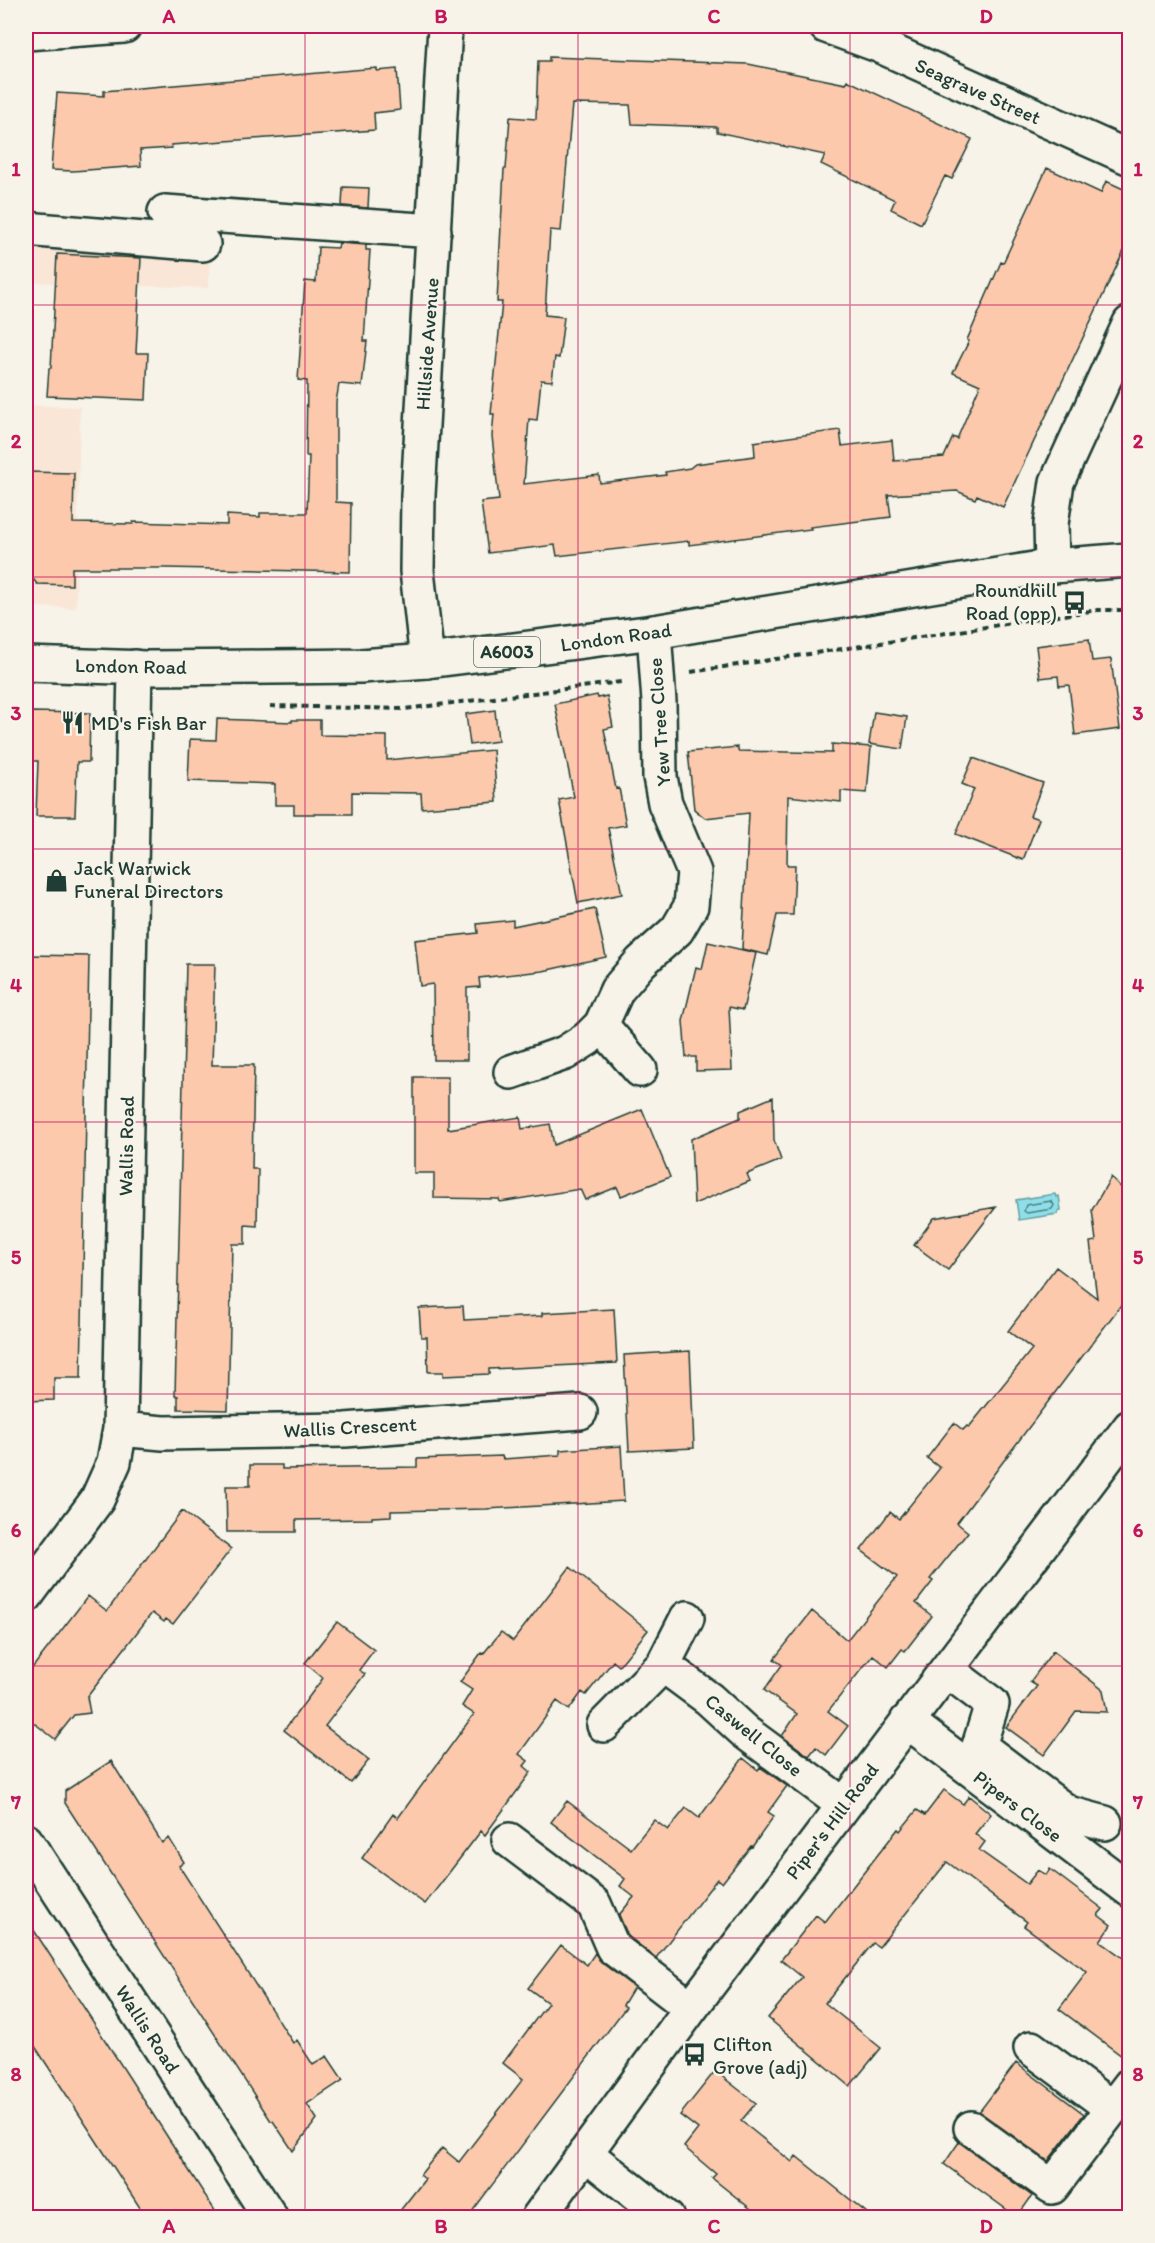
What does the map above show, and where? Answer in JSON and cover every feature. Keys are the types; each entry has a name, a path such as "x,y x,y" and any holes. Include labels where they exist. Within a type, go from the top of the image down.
{"street":[{"path":"26,33 124,26"},
{"name":"Hillside Avenue","path":"427,661 417,571 418,495 448,26"},
{"name":"Seagrave Street","path":"826,26 878,45 1130,158"},
{"path":"165,212 434,231"},
{"path":"26,229 203,244"},
{"path":"1053,566 1051,524 1057,482 1130,322"},
{"name":"London Road","path":"26,664 135,668 360,666 427,661 654,632 1053,566 1130,560"},
{"name":"Yew Tree Close","path":"512,1072 566,1053 587,1039 601,1025 617,990 641,962 677,930 691,906 694,872 665,803 660,777 659,702 654,632"},
{"name":"Wallis Road","path":"26,1596 97,1500 114,1462 120,1429 135,668"},
{"path":"601,1025 640,1070"},
{"name":"Wallis Crescent","path":"120,1429 163,1433 345,1430 580,1412"},
{"name":"Piper's Hill Road","path":"538,2217 691,2008 1130,1427"},
{"path":"604,1725 663,1665 687,1618"},
{"name":"Caswell Close","path":"663,1665 709,1699 745,1732 844,1805"},
{"path":"947,1670 992,1704 980,1746 1068,1813 1105,1823"},
{"name":"Pipers Close","path":"907,1721 1130,1890"},
{"path":"509,1840 594,1904 613,1948 691,2008"},
{"name":"Wallis Road","path":"26,1841 271,2217"},
{"path":"971,2128 1052,2187 1121,2096 1031,2048"},
{"path":"585,2153 667,2217"}],"path":[{"path":"685,673 1097,610 1130,610"}],"shaded area":[{"path":"26,212 212,225 208,288 26,282"},
{"path":"26,405 80,407 76,608 26,607"}],"water":[{"path":"1055,1194 1056,1197 1059,1196 1061,1210 1058,1214 1019,1220 1016,1200"}],"building":[{"path":"549,57 748,64 846,84 847,80 972,139 952,179 945,176 921,224 891,209 895,200 821,164 825,155 717,132 717,127 632,124 630,105 572,104 561,231 550,230 545,315 564,317 559,358 555,357 552,381 541,380 537,420 529,419 524,484 599,475 600,483 666,475 665,472 690,468 695,464 755,456 754,442 840,430 842,446 892,440 894,461 944,457 953,437 957,439 980,385 953,373 969,341 967,340 1001,262 1003,263 1047,168 1101,193 1106,181 1130,192 1130,238 1003,507 977,495 975,499 957,491 888,495 891,517 810,527 811,529 689,545 689,541 557,556 555,545 488,553 481,502 499,500 492,436 494,414 491,414 502,302 497,302 504,169 506,169 510,117 536,119 538,61 549,61"},
{"path":"377,68 377,71 397,69 400,110 374,113 375,130 171,145 172,148 140,150 141,166 73,171 51,170 57,93 104,96 104,91"},
{"path":"343,187 369,188 368,208 342,206"},
{"path":"339,243 366,245 366,250 370,250 364,341 367,341 362,386 339,384 336,402 336,502 351,503 350,572 72,568 72,585 37,584 26,570 26,472 74,473 73,523 227,525 227,515 260,517 260,513 307,513 309,456 306,456 307,381 298,380 305,281 316,282 318,247 338,248"},
{"path":"57,254 141,258 136,353 148,353 146,400 47,396 49,368 51,368"},
{"path":"1089,639 1092,661 1111,659 1120,729 1075,735 1069,685 1059,686 1058,676 1040,678 1036,646"},
{"path":"597,695 598,698 607,696 613,727 604,729 626,825 608,828 622,894 578,903 559,800 574,797 555,704"},
{"path":"495,710 498,741 470,745 466,714"},
{"path":"29,712 90,713 89,762 77,762 75,816 36,816 38,761 27,761"},
{"path":"874,712 907,717 902,749 869,744"},
{"path":"217,719 292,722 292,720 320,720 320,735 387,736 387,760 493,750 497,802 422,808 421,793 352,792 352,814 294,814 294,805 275,805 275,784 188,781 190,739 216,740"},
{"path":"832,744 871,747 867,793 841,791 841,802 788,796 787,865 795,865 793,915 777,915 768,955 742,949 749,813 705,818 694,809 688,752 738,747 738,751 832,753"},
{"path":"973,758 1043,783 1030,816 1039,819 1023,860 956,834 974,789 962,784"},
{"path":"595,909 606,957 543,971 479,978 480,987 467,988 467,1060 434,1060 433,984 420,986 415,940 478,933 477,924 513,920 513,926"},
{"path":"708,942 756,953 743,1010 729,1007 732,1070 696,1071 696,1057 686,1057 683,1021 696,967 702,969"},
{"path":"26,955 89,956 81,1378 54,1378 54,1400 26,1401"},
{"path":"186,964 215,964 212,1065 254,1065 252,1169 258,1169 257,1226 245,1225 245,1244 232,1244 228,1410 178,1409 178,1396 175,1395"},
{"path":"414,1077 448,1077 448,1129 520,1117 522,1129 550,1124 554,1145 642,1109 670,1177 621,1196 617,1187 585,1200 580,1189 500,1202 499,1199 434,1198 434,1173 414,1173"},
{"path":"773,1097 774,1140 781,1160 747,1174 750,1181 694,1204 691,1139 740,1118 740,1111"},
{"path":"1111,1177 1130,1197 1130,1293 957,1523 968,1532 930,1579 933,1581 916,1603 932,1616 905,1651 902,1649 888,1667 873,1655 828,1711 848,1726 826,1755 816,1747 809,1756 782,1736 797,1714 764,1690 782,1665 774,1659 812,1611 847,1640 897,1577 861,1550 890,1512 899,1519 940,1468 927,1458 954,1423 963,1430 969,1427 1032,1349 1008,1331 1056,1267 1097,1298 1090,1242 1096,1241 1092,1210"},
{"path":"996,1207 948,1270 914,1245 934,1218"},
{"path":"463,1306 464,1320 614,1309 617,1363 489,1369 489,1374 443,1376 443,1372 428,1372 427,1337 421,1337 419,1308"},
{"path":"690,1351 694,1448 629,1451 624,1355"},
{"path":"621,1446 624,1501 486,1509 391,1511 391,1516 372,1517 372,1519 296,1520 296,1532 227,1532 226,1486 250,1486 250,1465 282,1465 282,1469 417,1467 417,1459 502,1456 503,1459 560,1455 560,1450"},
{"path":"182,1511 231,1549 173,1624 166,1619 164,1622 152,1613 87,1697 90,1713 74,1715 55,1739 26,1717 26,1676 88,1596 107,1611"},
{"path":"570,1567 648,1630 619,1666 613,1661 586,1695 582,1692 569,1710 557,1701 519,1754 528,1761 524,1766 531,1772 485,1835 481,1831 425,1904 362,1858 393,1814 398,1818 474,1714 462,1706 472,1690 460,1682 481,1653 483,1654 501,1632 513,1641"},
{"path":"337,1622 374,1650 359,1670 365,1674 325,1726 369,1760 351,1783 284,1730 323,1678 305,1663"},
{"path":"1053,1651 1103,1690 1107,1712 1076,1711 1044,1755 1006,1727 1037,1686 1030,1682"},
{"path":"743,1758 758,1770 760,1767 787,1786 768,1812 774,1816 722,1883 717,1879 656,1958 628,1936 619,1915 634,1897 620,1886 625,1879 551,1822 567,1801 631,1849 654,1820 668,1830 686,1808 699,1818"},
{"path":"111,1761 162,1843 169,1838 184,1862 179,1866 293,2043 297,2040 313,2065 327,2056 343,2080 307,2104 317,2119 293,2151 271,2121 65,1803 65,1791"},
{"path":"944,1790 963,1804 969,1796 991,1814 975,1834 985,1842 979,1850 1027,1884 1038,1870 1046,1875 1050,1869 1103,1909 1098,1915 1111,1925 1100,1941 1130,1963 1130,2062 1059,2009 1087,1972 1024,1926 1027,1922 947,1862 879,1947 873,1943 825,2003 881,2048 850,2086 768,2018 802,1977 781,1960 816,1915 825,1922 898,1829 900,1831 917,1810 925,1815"},
{"path":"26,1918 219,2217 146,2217 36,2048 26,2032"},
{"path":"561,1945 587,1965 595,1953 602,1963 634,1987 623,2005 626,2007 468,2217 395,2217 425,2179 420,2175 442,2148 459,2162 523,2079 503,2063 548,2003 528,1988"},
{"path":"1016,2063 1084,2114 1048,2161 979,2112"},
{"path":"715,2071 756,2103 741,2121 792,2162 796,2156 872,2217 761,2217 712,2178 716,2174 684,2147 698,2129 680,2115"},
{"path":"959,2142 1032,2196 1017,2217 944,2164"}],"place":[{"name":"Roundhill Road (opp)","path":"1075,602"},
{"name":"MD's Fish Bar","path":"73,723"},
{"name":"Jack Warwick Funeral Directors","path":"56,880"},
{"name":"Clifton Grove (adj)","path":"695,2055"}]}
